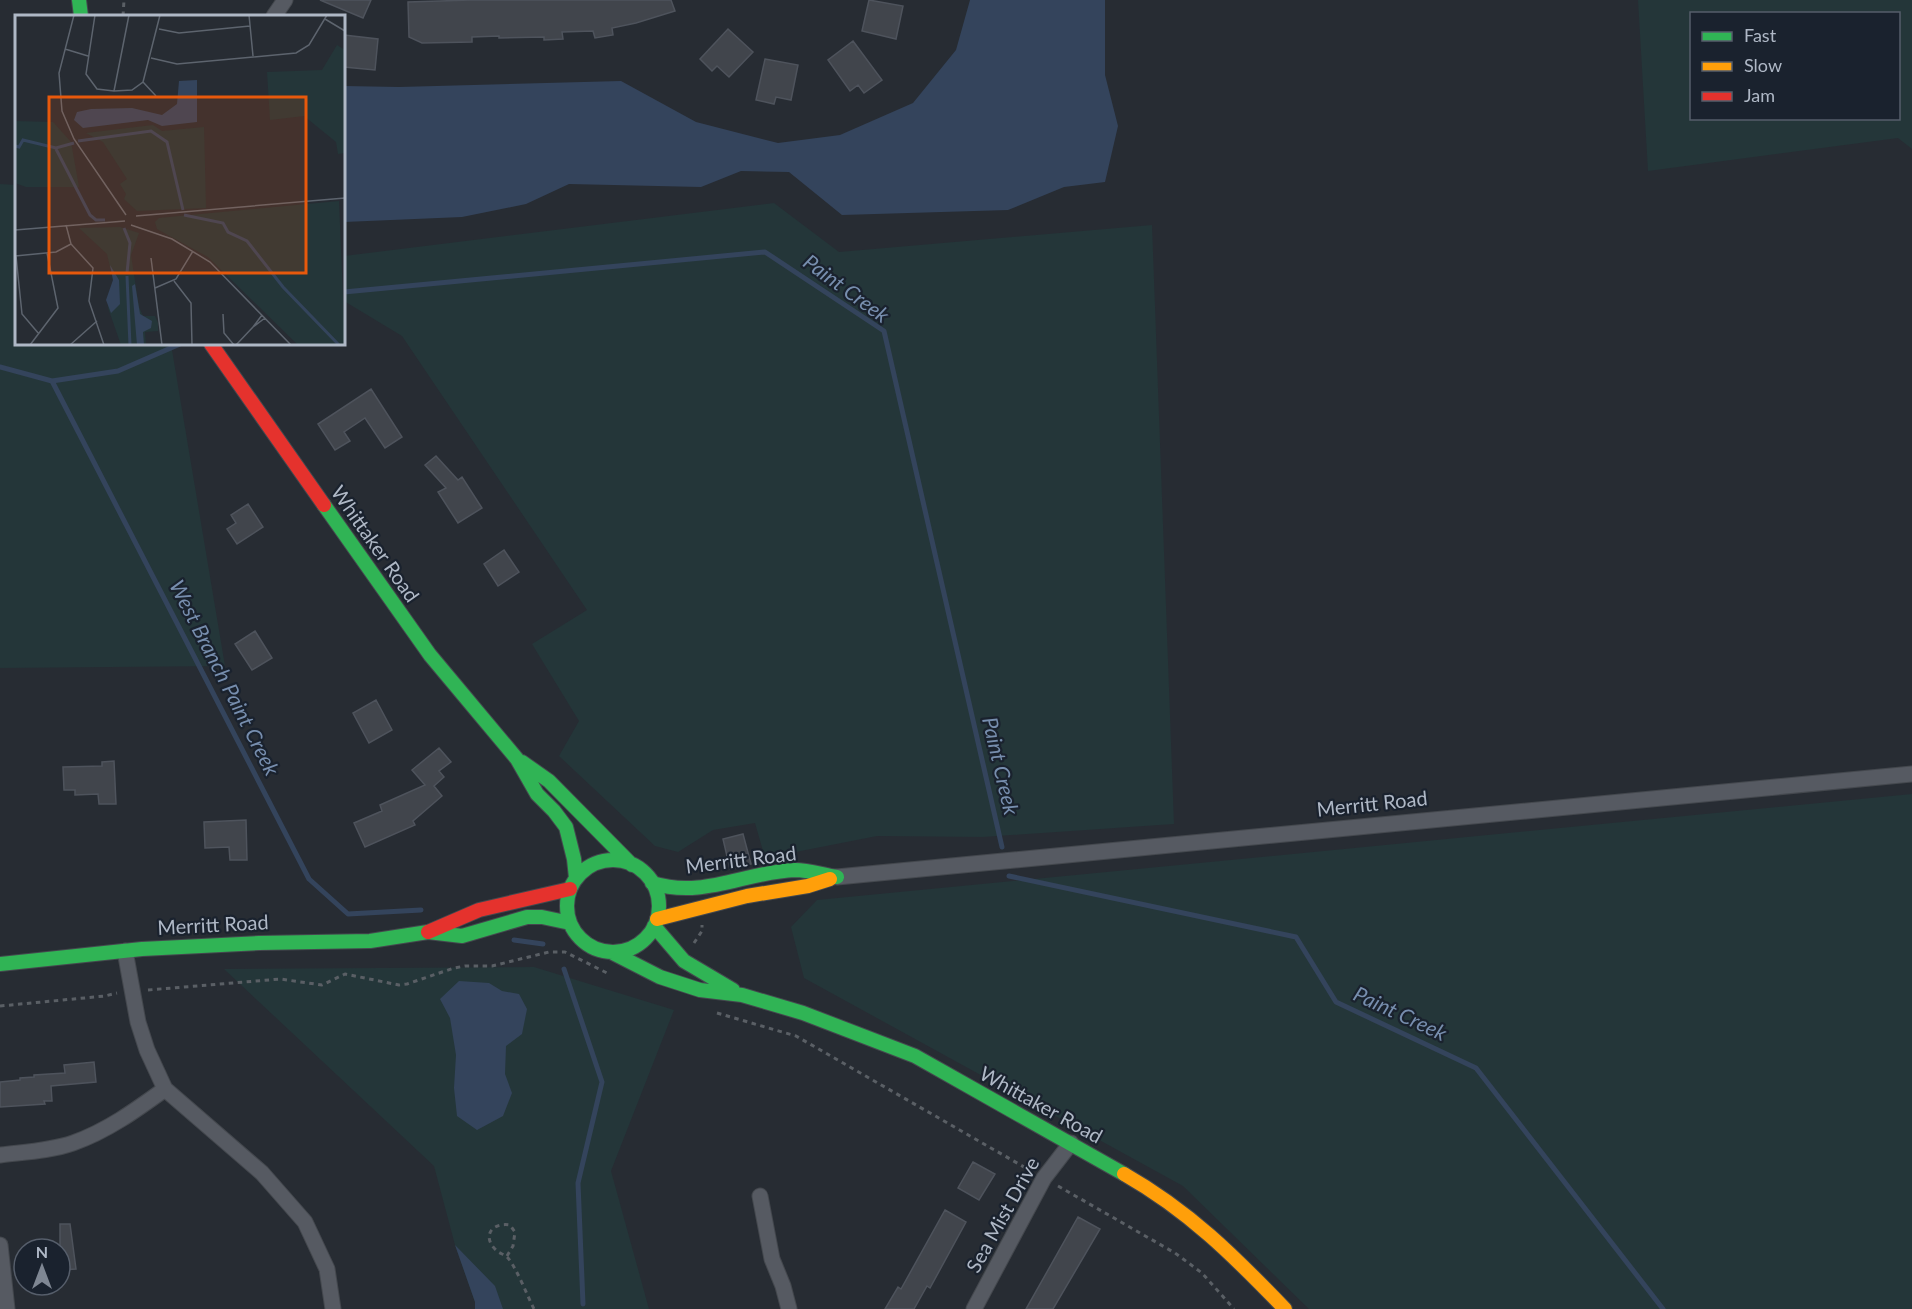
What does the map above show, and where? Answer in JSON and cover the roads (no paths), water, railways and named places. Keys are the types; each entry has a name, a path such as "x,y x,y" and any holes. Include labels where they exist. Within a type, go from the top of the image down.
{"main road":[{"path":"78,0 81,15"},
{"name":"Whittaker Road","path":"212,345 429,655 517,759 537,794 554,811 566,828 574,859 573,884"},
{"name":"Whittaker Road","path":"517,759 549,781 632,865"},
{"path":"620,861 644,872 652,883 657,894 658,907 655,923 646,937 636,946 624,951 598,950 586,944 577,935 570,923 567,900 573,884 585,870 596,864 620,861"},
{"name":"Merritt Road","path":"652,883 671,889 690,890 764,874 796,870 837,877"},
{"name":"Merritt Road","path":"655,923 747,896 808,886 837,877"},
{"name":"Merritt Road","path":"428,933 450,920 573,884"},
{"name":"Merritt Road","path":"0,964 125,951 259,943 370,942 428,933 462,936 527,918 542,917 570,923"},
{"name":"Whittaker Road","path":"655,923 684,961 742,995"},
{"name":"Whittaker Road","path":"611,952 660,977 700,990 742,995 803,1013 915,1056 1138,1182 1200,1225 1238,1260 1285,1309"}],"street":[{"path":"275,15 285,0"},
{"name":"Merritt Road","path":"837,877 1912,774"},
{"path":"125,951 138,1022 147,1050 165,1089 262,1173 305,1222 327,1269 333,1309"},
{"path":"0,1155 52,1148 83,1139 119,1121 165,1089"},
{"name":"Sea Mist Drive","path":"974,1309 1044,1178 1071,1143"},
{"path":"760,1196 772,1259 789,1309"},
{"path":"0,1245 7,1309"}],"water":[{"path":"970,0 1105,0 1105,75 1118,126 1105,182 1064,187 1008,210 842,215 789,172 741,171 701,187 569,184 526,204 462,217 345,222 345,86 399,87 621,81 696,122 778,143 840,135 913,103 956,50"},
{"path":"459,981 489,983 502,991 519,994 527,1009 522,1034 506,1046 505,1074 512,1093 503,1116 477,1130 457,1116 454,1088 456,1055 450,1018 440,999"},
{"path":"455,1245 495,1286 503,1309 475,1309 475,1302"}],"waterway":[{"name":"Paint Creek","path":"345,292 765,252 884,331 1002,847"},
{"name":"Paint Creek","path":"0,367 52,381 118,371 178,345"},
{"name":"West Branch Paint Creek","path":"52,381 309,879 348,914 421,910"},
{"name":"Paint Creek","path":"1009,876 1296,937 1336,1002 1476,1068 1663,1309"},
{"name":"West Branch Paint Creek","path":"514,940 543,944"},
{"name":"West Branch Paint Creek","path":"564,969 602,1082 578,1183 583,1304"}]}
